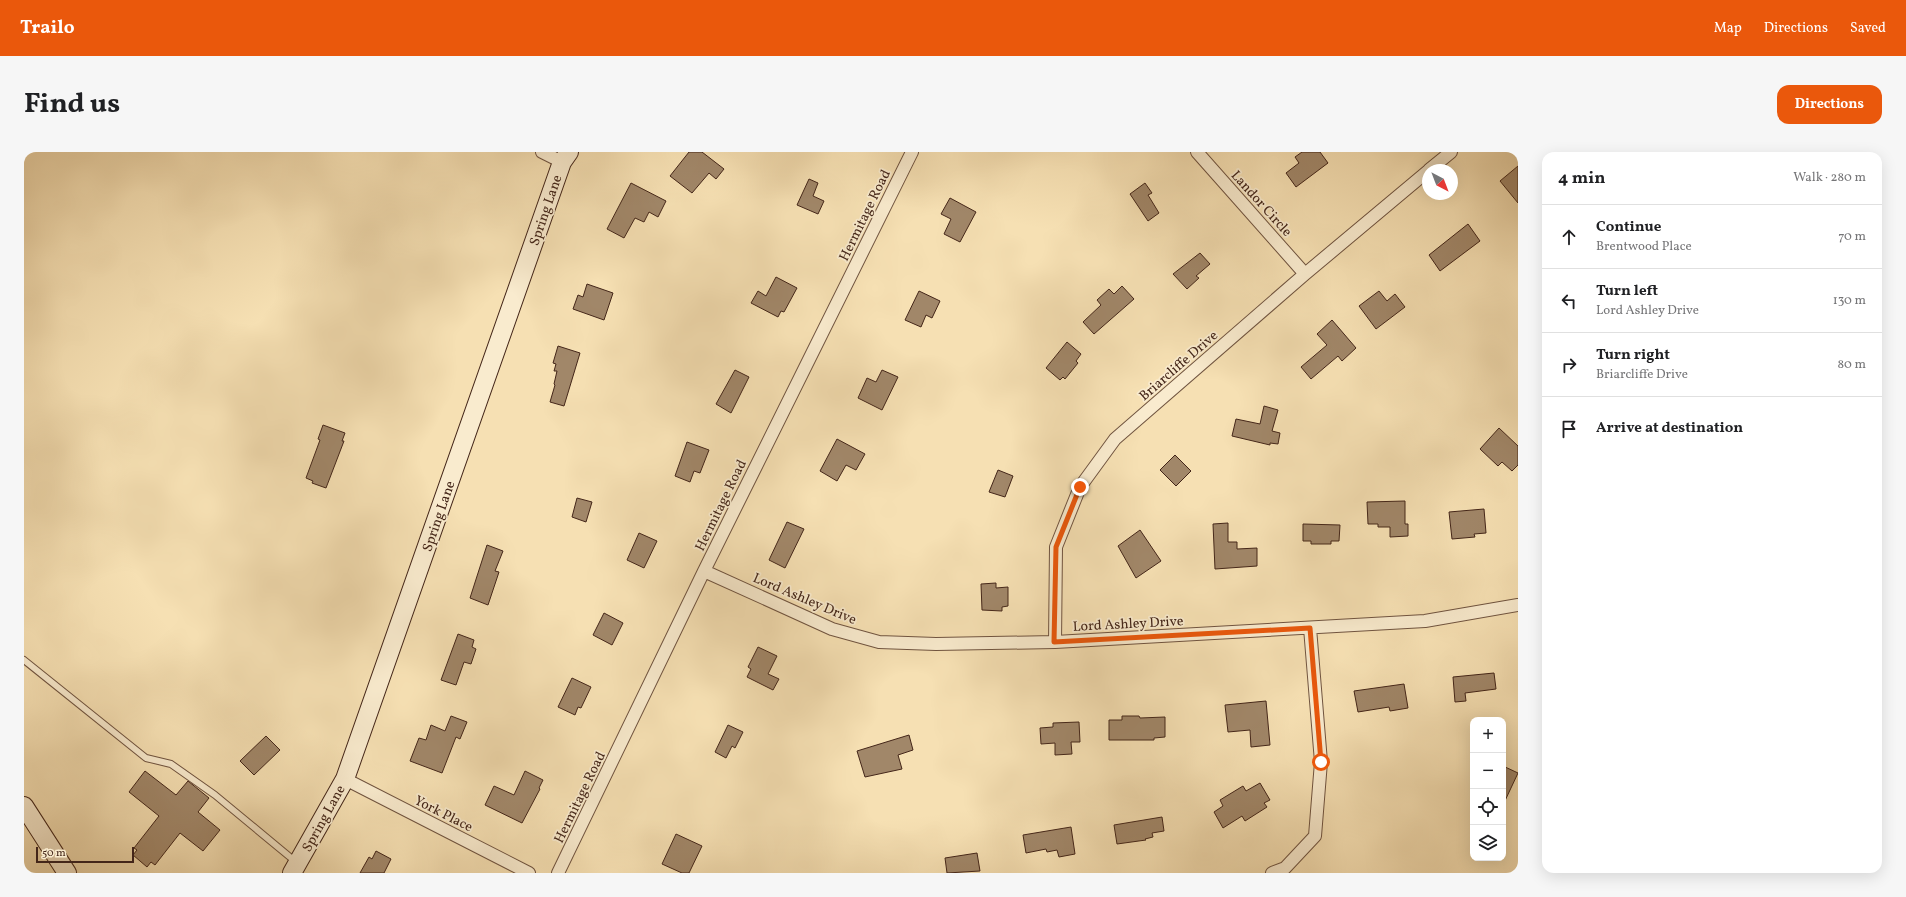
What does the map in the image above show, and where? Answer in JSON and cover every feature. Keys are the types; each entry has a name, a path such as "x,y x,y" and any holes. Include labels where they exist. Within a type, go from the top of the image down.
{"street":[{"path":"542,152 566,157"},
{"name":"Hermitage Road","path":"558,873 704,571 912,152"},
{"name":"Landor Circle","path":"1197,152 1305,274"},
{"name":"Briarcliffe Drive","path":"1437,164 1451,152"},
{"name":"Spring Lane","path":"294,868 345,779 566,157"},
{"name":"Briarcliffe Drive","path":"1054,642 1056,547 1080,487 1115,439 1305,274 1422,177"},
{"name":"Lord Ashley Drive","path":"704,571 832,629 879,642 936,644 1054,642 1310,628 1425,621 1518,605"},
{"path":"1272,873 1285,868 1315,836 1321,762 1310,628"},
{"name":"York Place","path":"345,779 529,873"},
{"path":"24,806 67,873"}],"lane":[{"path":"24,660 146,758 171,764 209,790 294,868"}],"building":[{"path":"689,152 702,152 724,169 716,179 709,173 692,193 670,176"},
{"path":"1302,152 1320,152 1328,163 1296,187 1286,173 1299,163 1295,157"},
{"path":"1518,166 1518,203 1500,181"},
{"path":"809,179 818,183 813,196 824,201 818,214 797,205"},
{"path":"631,183 666,201 658,217 649,212 644,222 635,218 624,238 607,229"},
{"path":"1145,183 1152,193 1148,195 1159,213 1148,221 1130,194"},
{"path":"950,198 976,212 960,242 944,234 951,219 941,214"},
{"path":"1468,224 1480,241 1440,271 1429,255"},
{"path":"1200,253 1210,264 1196,276 1199,278 1187,289 1173,274"},
{"path":"776,277 797,288 784,312 781,311 778,317 751,303 758,291 766,296"},
{"path":"587,284 613,293 604,320 573,309 578,295 583,297"},
{"path":"1122,286 1134,299 1094,334 1083,322 1101,305 1097,300 1109,289 1114,294"},
{"path":"919,291 940,301 932,318 926,315 921,327 905,320"},
{"path":"1379,291 1387,301 1395,294 1405,307 1376,329 1359,306"},
{"path":"1332,320 1356,348 1342,361 1338,356 1311,379 1301,367 1327,345 1317,334"},
{"path":"1067,342 1081,354 1076,361 1078,363 1065,379 1063,377 1060,380 1046,368"},
{"path":"558,346 580,353 564,406 550,402 557,371 554,371 556,364 553,363"},
{"path":"735,370 749,377 731,413 716,404"},
{"path":"882,370 898,377 882,410 858,398 867,378 876,382"},
{"path":"1264,406 1278,410 1272,431 1280,433 1278,444 1270,443 1270,445 1232,436 1236,419 1260,424"},
{"path":"323,425 345,433 342,441 344,441 326,488 312,483 313,481 306,478 320,440 318,439"},
{"path":"1499,428 1518,446 1518,465 1512,471 1502,462 1498,466 1480,449"},
{"path":"837,439 865,454 856,470 846,465 837,481 820,471"},
{"path":"687,442 709,450 700,473 694,471 690,482 675,476"},
{"path":"1175,455 1191,471 1176,486 1160,470"},
{"path":"998,470 1013,476 1005,497 989,492"},
{"path":"577,498 592,502 586,522 572,517"},
{"path":"1405,501 1405,524 1408,524 1408,536 1390,537 1390,527 1378,527 1378,524 1368,524 1367,502"},
{"path":"1484,509 1486,533 1474,534 1475,537 1452,539 1449,512"},
{"path":"787,522 804,529 785,568 769,560"},
{"path":"1228,523 1228,542 1237,542 1237,549 1257,548 1257,566 1215,569 1213,524"},
{"path":"1303,524 1340,525 1339,541 1331,541 1331,544 1311,544 1311,541 1303,541"},
{"path":"1140,530 1161,561 1136,578 1118,546"},
{"path":"639,533 657,541 644,568 627,560"},
{"path":"487,545 503,551 495,571 499,572 488,605 470,598"},
{"path":"996,583 996,588 1008,587 1008,606 1002,607 1002,611 982,610 981,584"},
{"path":"604,613 623,623 612,645 593,635"},
{"path":"458,634 474,640 472,647 476,649 471,664 464,662 456,685 441,680"},
{"path":"758,647 777,656 768,674 779,679 773,690 747,677 751,669 748,667"},
{"path":"1494,673 1496,689 1465,693 1466,701 1455,702 1453,677"},
{"path":"572,678 591,687 581,708 578,707 575,715 558,707"},
{"path":"1404,684 1408,708 1390,711 1389,707 1358,712 1354,691"},
{"path":"1266,701 1270,745 1251,747 1250,730 1228,732 1225,705"},
{"path":"451,716 467,722 460,739 456,737 442,773 410,761 419,738 426,740 431,725 445,731"},
{"path":"1122,716 1139,716 1140,718 1165,717 1165,737 1154,738 1154,740 1109,740 1109,720 1122,720"},
{"path":"1079,722 1080,742 1071,742 1072,754 1055,755 1055,743 1041,744 1040,728 1053,727 1053,723"},
{"path":"728,725 743,732 735,748 732,746 726,758 715,752"},
{"path":"909,735 913,750 898,755 902,769 865,777 857,751"},
{"path":"266,736 280,750 254,775 240,761"},
{"path":"1506,767 1518,773 1506,799"},
{"path":"145,771 176,795 188,781 209,798 198,812 220,830 203,851 180,833 155,865 151,862 147,867 133,855 137,850 134,848 159,816 129,792"},
{"path":"525,771 543,780 539,788 540,789 522,823 485,805 494,786 514,795"},
{"path":"1260,783 1270,800 1264,803 1267,807 1245,821 1242,816 1223,828 1214,812 1223,806 1220,800 1243,786 1246,791"},
{"path":"1162,817 1164,831 1152,833 1153,837 1145,839 1146,840 1117,844 1114,825"},
{"path":"1071,827 1075,854 1059,857 1057,850 1047,852 1046,849 1026,853 1023,835"},
{"path":"676,834 702,846 689,873 682,873 662,864"},
{"path":"376,851 391,859 384,873 360,873 369,857 372,859"},
{"path":"977,853 980,871 947,873 945,858"}],"route":[{"path":"1080,487 1056,547 1054,642 1310,628 1321,762"}]}
